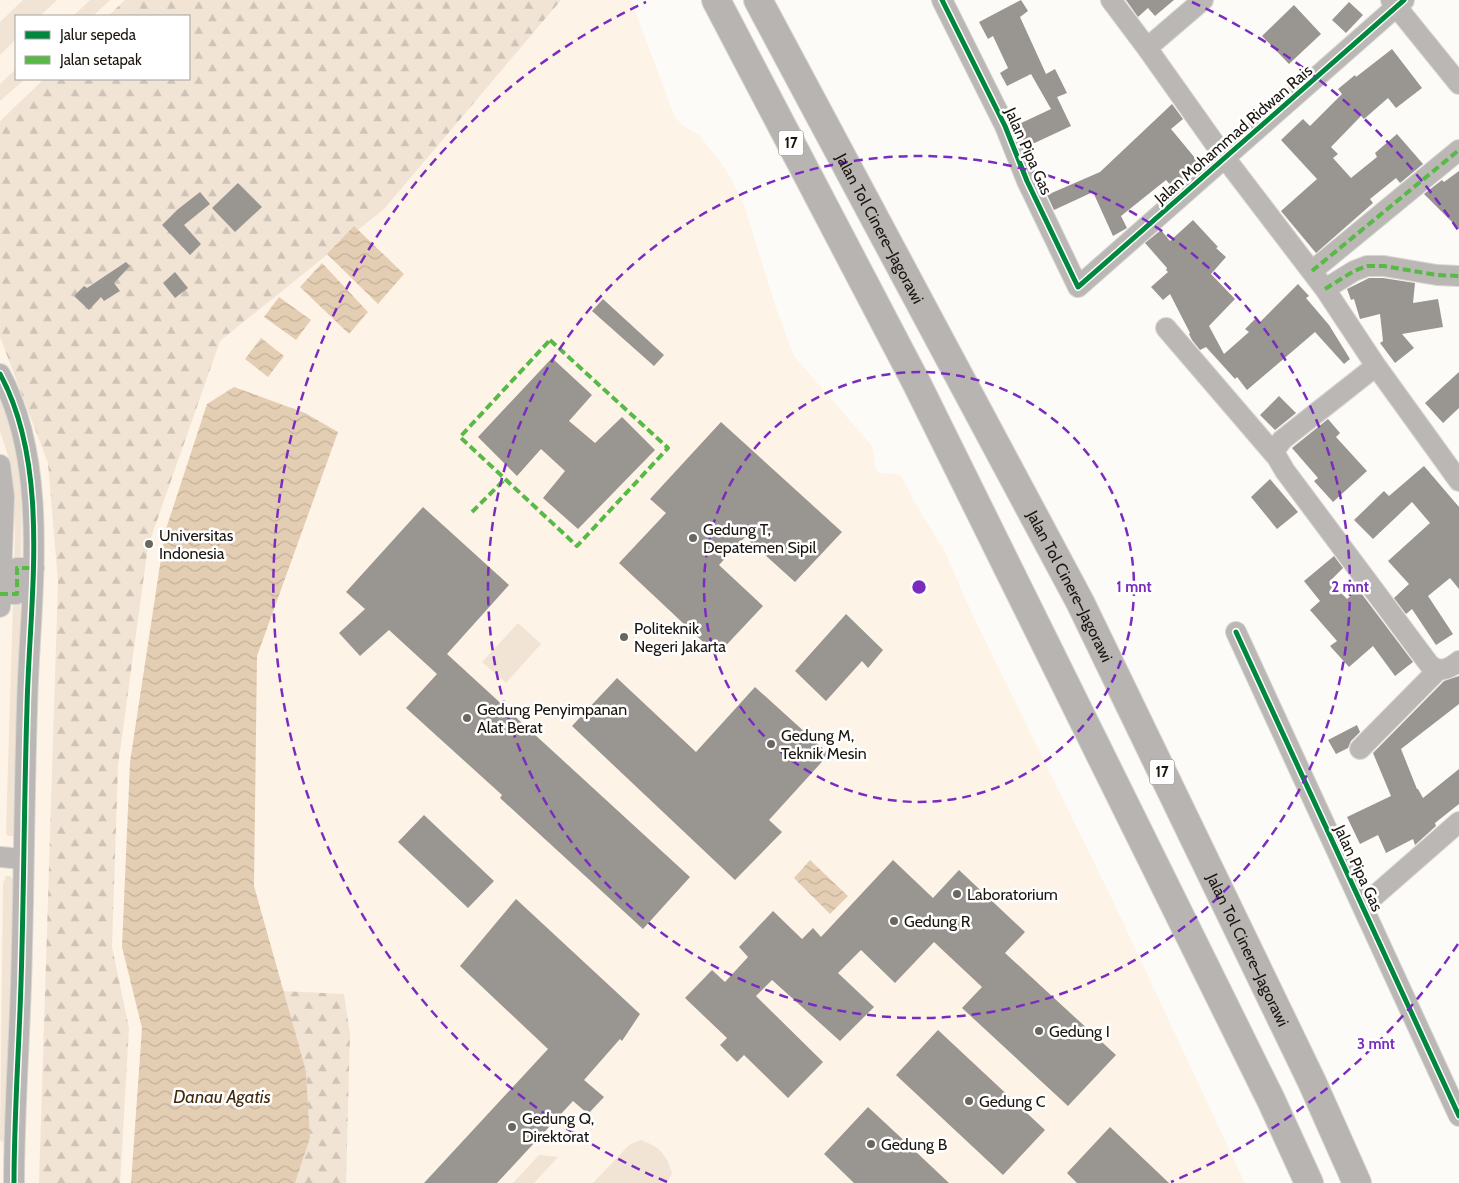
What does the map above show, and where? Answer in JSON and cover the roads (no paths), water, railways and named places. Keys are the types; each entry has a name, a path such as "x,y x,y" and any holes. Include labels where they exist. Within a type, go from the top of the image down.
{"highway":[{"name":"17","path":"716,0 917,384 1263,1082 1309,1183"},
{"name":"Jalan Tol Cinere–Jagorawi","path":"758,0 1080,602 1312,1082 1357,1183"}],"street":[{"name":"Jalan Pipa Gas","path":"942,0 1005,126 1028,181 1078,287"},
{"path":"1111,0 1148,48 1225,158 1312,271 1376,366 1459,481"},
{"path":"1148,48 1203,0"},
{"name":"Jalan Mohammad Ridwan Rais","path":"1078,287 1225,158 1397,2"},
{"path":"1397,2 1459,84"},
{"path":"1312,271 1459,150"},
{"path":"1325,289 1354,271 1367,266 1384,266 1437,275 1459,276"},
{"path":"1166,328 1275,455 1426,661 1438,670"},
{"path":"1275,455 1275,450 1282,440 1376,366"},
{"path":"0,374 15,410 26,451 32,496 34,568 27,684 21,983 7,1162 14,1183"},
{"path":"0,465 4,496 0,606"},
{"path":"0,594 17,594 17,568 34,568"},
{"name":"Jalan Pipa Gas","path":"1236,632 1459,1116"},
{"path":"1360,749 1438,670 1448,668 1459,660"},
{"path":"1363,906 1459,822"},
{"path":"0,857 23,859"}],"water":[{"path":"354,226 404,274 378,304 327,254"},
{"path":"322,263 368,312 349,334 300,287"},
{"path":"279,297 311,320 296,340 264,317"},
{"path":"261,338 284,356 268,377 245,359"},
{"name":"Danau Agatis","path":"234,387 305,413 338,432 257,656 254,886 306,1071 310,1138 295,1183 131,1183 142,1028 122,947 130,762 165,532 207,404"},
{"path":"810,860 848,896 830,914 794,878"}],"place":[{"name":"Gedung T, Depatemen Sipil","path":"693,538"},
{"name":"Universitas Indonesia","path":"149,544"},
{"name":"Politeknik Negeri Jakarta","path":"624,637"},
{"name":"Gedung Penyimpanan Alat Berat","path":"467,718"},
{"name":"Gedung M, Teknik Mesin","path":"771,744"},
{"name":"Laboratorium","path":"957,894"},
{"name":"Gedung R","path":"894,921"},
{"name":"Gedung I","path":"1039,1031"},
{"name":"Gedung C","path":"969,1101"},
{"name":"Gedung Q, Direktorat","path":"512,1127"},
{"name":"Gedung B","path":"871,1144"}]}
